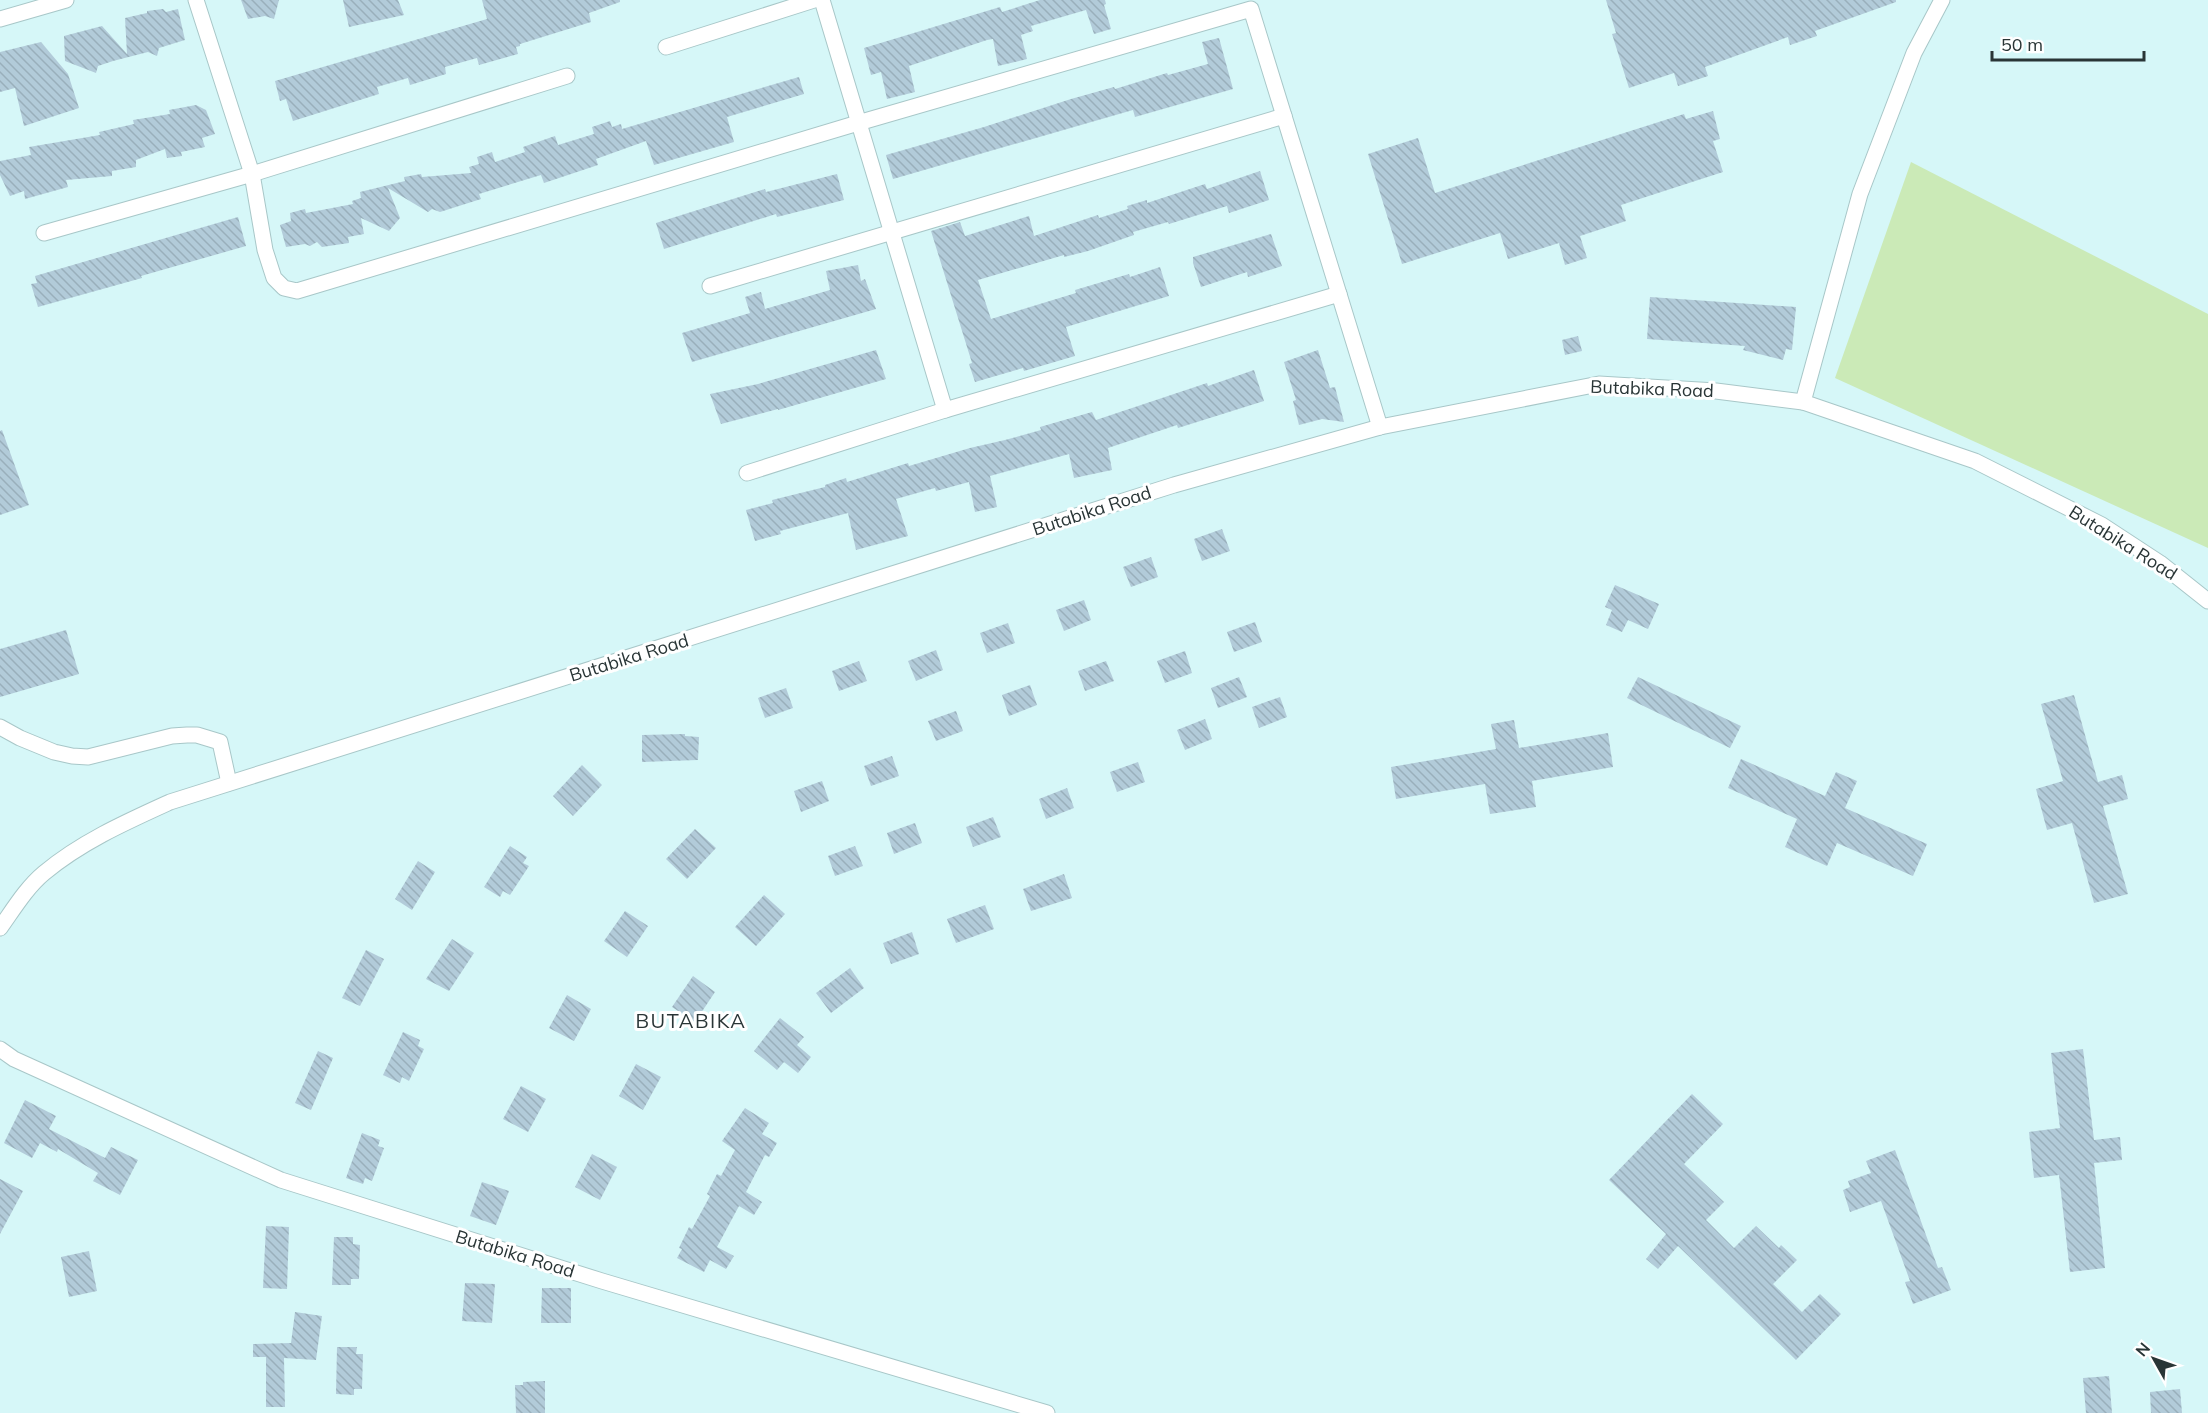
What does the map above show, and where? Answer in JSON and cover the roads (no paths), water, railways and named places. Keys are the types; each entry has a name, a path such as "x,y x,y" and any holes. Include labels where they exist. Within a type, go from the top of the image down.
{"street":[{"path":"0,19 66,0"},
{"path":"196,0 252,174 265,250 274,278 284,288 297,291 1250,4 1380,427"},
{"path":"666,47 814,0"},
{"path":"822,0 945,410"},
{"path":"1803,402 1860,194 1914,53 1942,0"},
{"path":"44,233 252,174 567,76"},
{"path":"710,286 1284,116"},
{"path":"747,473 945,410 1339,294"},
{"name":"Butabika Road","path":"0,928 42,874 75,851 112,828 160,807 230,783 1174,485 1380,427 1599,384 1716,391 1803,402 1975,460 2102,525 2160,563 2208,601"},
{"path":"0,727 54,752 88,757 172,736 197,735 220,742 230,783"},
{"name":"Butabika Road","path":"0,1049 14,1059 281,1180 602,1281 1047,1413"}],"district":[{"name":"BUTABIKA","path":"691,1021"}]}
